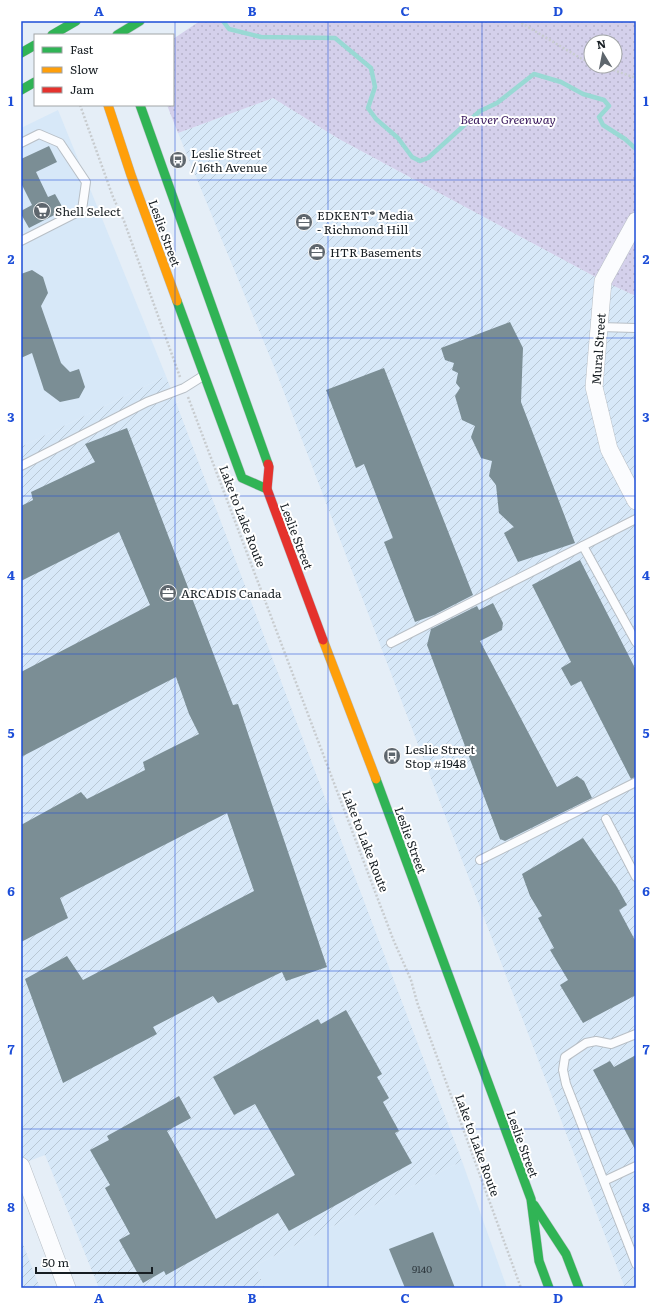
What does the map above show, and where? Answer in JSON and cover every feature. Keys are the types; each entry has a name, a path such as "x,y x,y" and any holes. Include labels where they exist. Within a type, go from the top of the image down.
{"main road":[{"path":"115,33 140,21"},
{"path":"54,34 79,23"},
{"path":"21,53 34,46"},
{"path":"21,90 34,83"},
{"name":"Leslie Street","path":"108,106 131,175 242,478 267,489"},
{"name":"Leslie Street","path":"140,106 221,336 269,466 267,489 531,1199 566,1254 579,1288"},
{"name":"Leslie Street","path":"531,1199 539,1260 549,1288"}],"street":[{"name":"Mural Street","path":"636,221 603,281 594,387 609,450 636,501"},
{"path":"21,1168 67,1288"}],"lane":[{"path":"21,143 40,134 60,143 86,182 82,210 21,241"},
{"path":"599,327 636,328"},
{"path":"21,466 147,402 184,388 204,376"},
{"path":"391,643 636,519"},
{"path":"583,546 636,642"},
{"path":"480,860 636,782"},
{"path":"606,818 636,877"},
{"path":"636,1034 611,1044 596,1041 586,1043 564,1057 563,1070 566,1084 636,1264"},
{"path":"604,1181 636,1166"}],"path":[{"path":"518,21 583,59"},
{"path":"623,73 636,78"},
{"path":"80,106 180,376"},
{"name":"Lake to Lake Route","path":"190,402 393,939 411,980 420,1010 521,1288"}],"shaded area":[{"path":"273,98 339,139 603,281 636,296 636,1288 625,1288 277,374 178,133"},
{"path":"58,110 166,376 23,446 21,440 21,128"},
{"path":"166,376 462,1161 256,1265 264,1288 99,1288 45,1155 21,1164 21,440 23,446"},
{"path":"462,1161 507,1288 264,1288 256,1265"},
{"path":"21,1239 40,1288 21,1288"}],"green space":[{"name":"Beaver Greenway","path":"200,21 636,21 636,296 603,281 339,139 273,98 178,133 167,106 174,106 174,38"}],"building":[{"path":"49,146 57,162 36,172 48,197 55,194 64,210 29,228 21,214 21,211 32,205 21,183 21,159"},
{"path":"32,270 43,277 48,293 41,306 61,363 70,372 79,369 85,387 79,398 60,402 44,390 32,353 21,358 21,274"},
{"path":"510,322 523,348 521,402 575,543 518,562 504,533 514,527 499,513 496,485 489,476 492,461 481,458 471,437 475,426 462,420 455,396 460,388 456,383 458,373 452,370 454,363 445,360 441,348"},
{"path":"384,368 473,595 434,615 415,622 384,542 393,538 364,464 356,468 326,390"},
{"path":"127,428 233,705 238,704 327,967 286,981 282,972 218,1003 213,996 153,1027 157,1034 63,1083 25,979 67,956 83,980 254,891 227,813 60,898 68,918 21,942 21,825 81,792 87,799 145,770 143,762 199,734 189,714 176,677 21,757 21,672 150,605 119,532 21,581 21,506 33,500 31,492 95,462 85,444"},
{"path":"580,560 636,670 636,777 631,779 581,681 571,686 561,668 571,662 532,585"},
{"path":"493,603 503,623 502,630 480,641 557,787 577,776 584,781 592,798 505,841 500,839 427,645 431,629 477,606 479,610"},
{"path":"583,838 617,887 627,905 619,910 636,942 636,995 583,1023 560,985 568,980 550,950 554,948 538,918 542,916 530,896 522,874"},
{"path":"346,1010 382,1074 377,1077 389,1098 383,1102 399,1131 395,1133 412,1163 289,1231 278,1213 166,1275 164,1271 143,1283 119,1240 130,1234 105,1188 110,1185 90,1150 109,1140 107,1136 179,1096 191,1118 167,1131 216,1219 295,1175 255,1104 234,1115 213,1077 318,1019 321,1024"},
{"path":"636,1055 636,1151 593,1070 610,1061 614,1067"},
{"path":"433,1232 455,1288 405,1288 389,1249"}],"waterway":[{"path":"223,21 229,29 261,37 335,38 371,68 375,87 368,108 376,119 398,138 412,157 420,161 428,158 480,111 497,103 534,74 561,82 583,94 604,100 609,106 599,117 603,125 625,139 636,149"}],"traffic: fast":[{"path":"54,34 76,21"},
{"path":"119,34 140,21"},
{"path":"21,53 34,46"},
{"path":"21,90 34,83"},
{"path":"140,106 268,464"},
{"path":"177,301 242,478 267,489"},
{"path":"376,779 531,1199 539,1261 549,1288"},
{"path":"534,1205 566,1254 579,1288"}],"traffic: slow":[{"path":"108,106 131,175 177,301"},
{"path":"323,640 376,779"}],"traffic: jam":[{"path":"268,464 267,489 323,640"}],"place":[{"name":"Leslie Street / 16th Avenue","path":"178,160"},
{"name":"Shell Select","path":"42,211"},
{"name":"EDKENT® Media - Richmond Hill","path":"304,222"},
{"name":"HTR Basements","path":"317,252"},
{"name":"ARCADIS Canada","path":"168,593"},
{"name":"Leslie Street Stop #1948","path":"392,756"}]}
